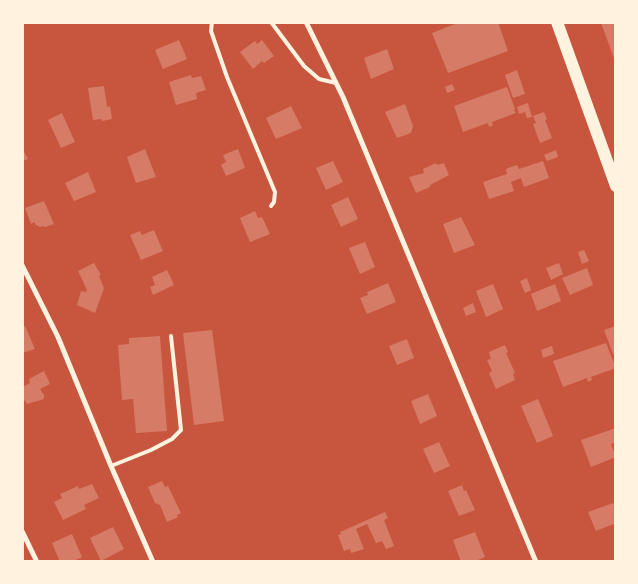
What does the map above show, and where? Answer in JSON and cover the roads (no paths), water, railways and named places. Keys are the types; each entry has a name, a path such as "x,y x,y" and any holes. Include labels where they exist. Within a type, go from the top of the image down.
{"main road":[{"path":"557,22 616,186"}],"street":[{"path":"306,22 336,83 536,562"},
{"path":"22,265 58,337 152,562"},
{"path":"22,531 37,562"}],"lane":[{"path":"212,22 210,30 227,77 275,192 274,202 271,206"},
{"path":"271,22 304,66 319,79 336,83"},
{"path":"111,466 152,450 172,439 181,430 171,336"}]}
